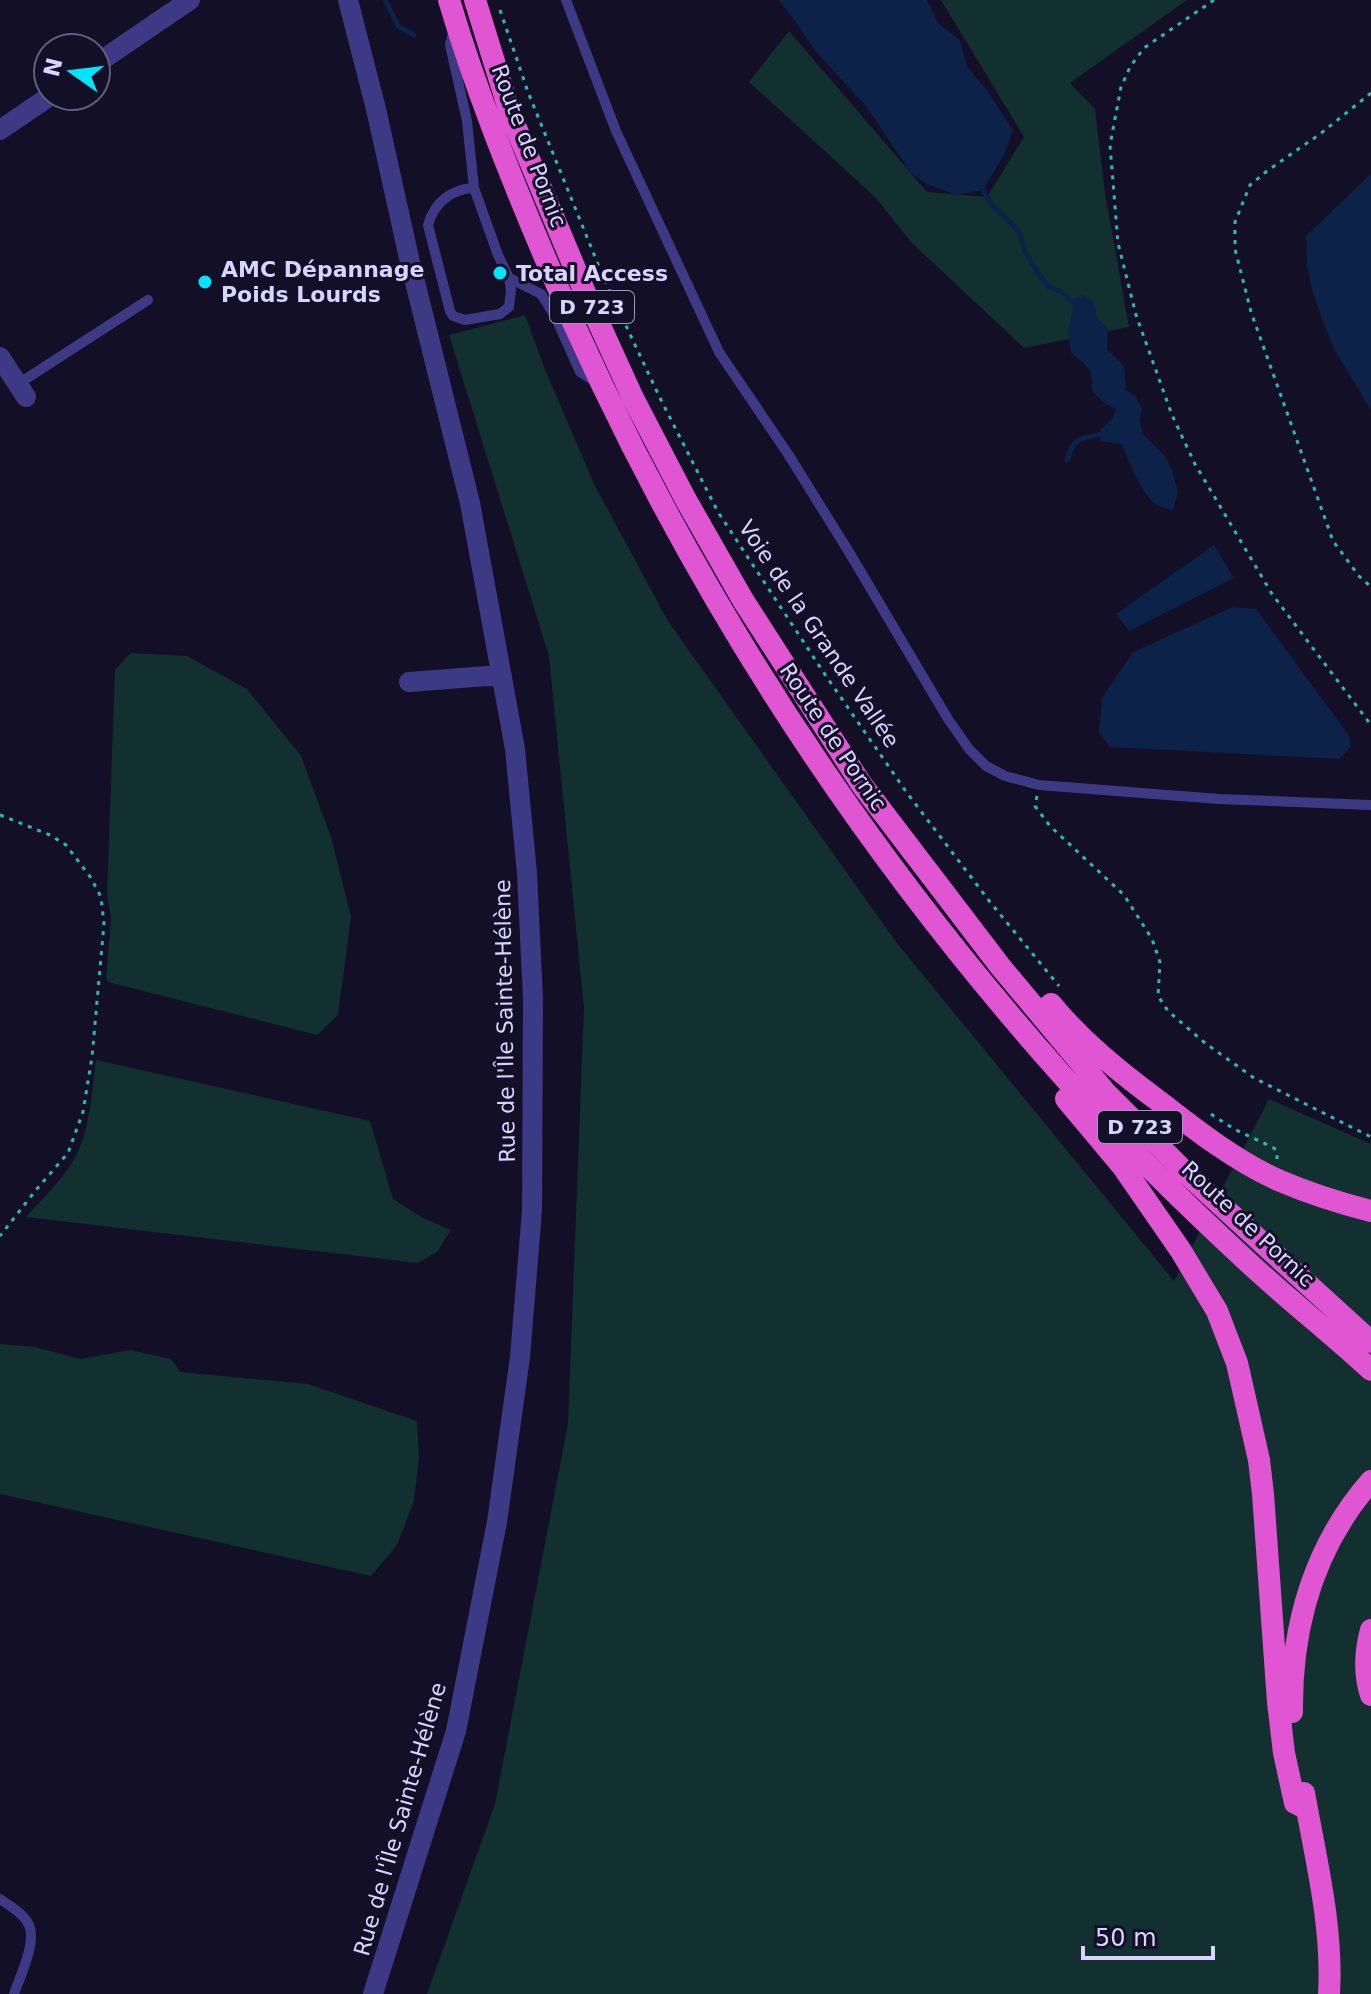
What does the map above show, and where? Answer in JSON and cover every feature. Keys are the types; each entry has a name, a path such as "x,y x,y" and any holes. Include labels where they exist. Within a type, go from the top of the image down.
{"highway":[{"name":"Route de Pornic","path":"449,0 492,127 527,216 572,324 602,386 666,514 745,651 836,791 899,876 1062,1075 1159,1177 1253,1267 1371,1370"},
{"name":"Route de Pornic","path":"475,0 511,116 633,398 743,600 855,773 971,930 1106,1093 1187,1174 1371,1342"},
{"path":"971,930 1001,945 1079,1035 1192,1127 1276,1179 1371,1211"},
{"path":"1062,1075 1067,1100 1123,1167 1181,1251 1217,1311 1237,1363 1256,1445 1263,1494 1284,1753 1295,1803 1307,1809"},
{"name":"D 723","path":"1253,1267 1371,1385"},
{"path":"1329,1994 1331,1965 1327,1922 1292,1723 1293,1670 1308,1589 1324,1553 1351,1507 1371,1481"},
{"path":"1371,1630 1366,1649 1366,1672 1371,1695"}],"street":[{"path":"112,53 190,0"},
{"name":"Rue de l'Île Sainte-Hélène","path":"348,0 470,503 516,764 527,873 533,999 532,1211 520,1357 497,1522 456,1731 373,1994"},
{"path":"0,130 32,108"},
{"path":"0,357 22,390"},
{"path":"409,682 502,677"}],"lane":[{"path":"566,0 616,131 719,352 788,454 969,749 986,766 1005,776 1039,785 1219,799 1371,805"},
{"path":"455,22 450,45 463,99 474,188 509,278 510,300 509,307 500,314 465,320 453,316 428,225 431,214 444,197 464,188 474,188"},
{"path":"509,278 541,294 555,316 580,372 602,386"},
{"path":"22,390 148,300"},
{"path":"0,1899 20,1913 29,1924 32,1935 14,1994"}],"path":[{"path":"1214,0 1144,48 1130,67 1121,87 1110,145 1118,243 1136,315 1172,415 1195,464 1272,594 1371,725"},
{"name":"Voie de la Grande Vallée","path":"498,1 528,92 604,279 718,512 907,793 1059,986"},
{"path":"1371,93 1250,185 1235,222 1235,249 1251,312 1333,541 1371,587"},
{"path":"1039,785 1035,806 1050,826 1124,895 1152,939 1160,962 1158,996 1168,1011 1205,1043 1254,1078 1371,1137"},
{"path":"0,815 50,835 66,845 101,897 104,924 92,1057 83,1112 68,1153 0,1236"},
{"path":"1208,1113 1274,1148 1277,1152 1276,1165"}],"green space":[{"path":"941,0 1187,0 1070,83 1095,109 1105,193 1129,327 1024,348 911,242 875,197 749,82 789,31 927,192 987,197 1024,137"},
{"path":"525,315 595,486 668,621 896,942 1174,1281 1269,1099 1371,1144 1371,1994 427,1994 495,1804 568,1424 584,1008 549,656 449,335"},
{"path":"131,653 187,656 247,689 301,756 331,837 351,917 338,1015 317,1035 108,982 106,978 111,917 107,895 115,670"},
{"path":"96,1060 370,1121 393,1199 423,1218 451,1230 437,1252 418,1263 26,1217 68,1169 81,1144"},
{"path":"0,1344 35,1347 80,1359 130,1350 171,1359 180,1372 308,1384 417,1421 419,1458 414,1501 397,1545 371,1576 0,1494"}],"water":[{"path":"778,0 927,0 938,23 960,40 967,67 987,90 1013,130 1005,153 983,190 956,195 927,184 911,173 866,106 816,52"},
{"path":"1371,174 1371,410 1334,349 1322,319 1307,266 1306,236"},
{"path":"1083,295 1093,301 1098,320 1108,328 1107,349 1124,366 1126,390 1136,397 1142,408 1140,420 1143,434 1165,456 1172,470 1178,492 1173,510 1158,506 1149,498 1122,444 1100,441 1101,429 1112,419 1116,409 1105,404 1092,391 1089,369 1071,353 1068,333 1075,298"},
{"path":"1214,545 1234,578 1129,631 1116,614"},
{"path":"1233,607 1256,609 1350,737 1351,747 1339,759 1110,747 1099,733 1102,698 1133,652"}],"waterway":[{"path":"385,0 398,26 414,35"},
{"path":"981,187 992,205 1020,234 1025,252 1040,276 1049,287 1062,292 1078,307"},
{"path":"1067,460 1076,442 1104,433"}],"place":[{"name":"Total Access","path":"500,273"},
{"name":"AMC Dépannage Poids Lourds","path":"205,282"}]}
